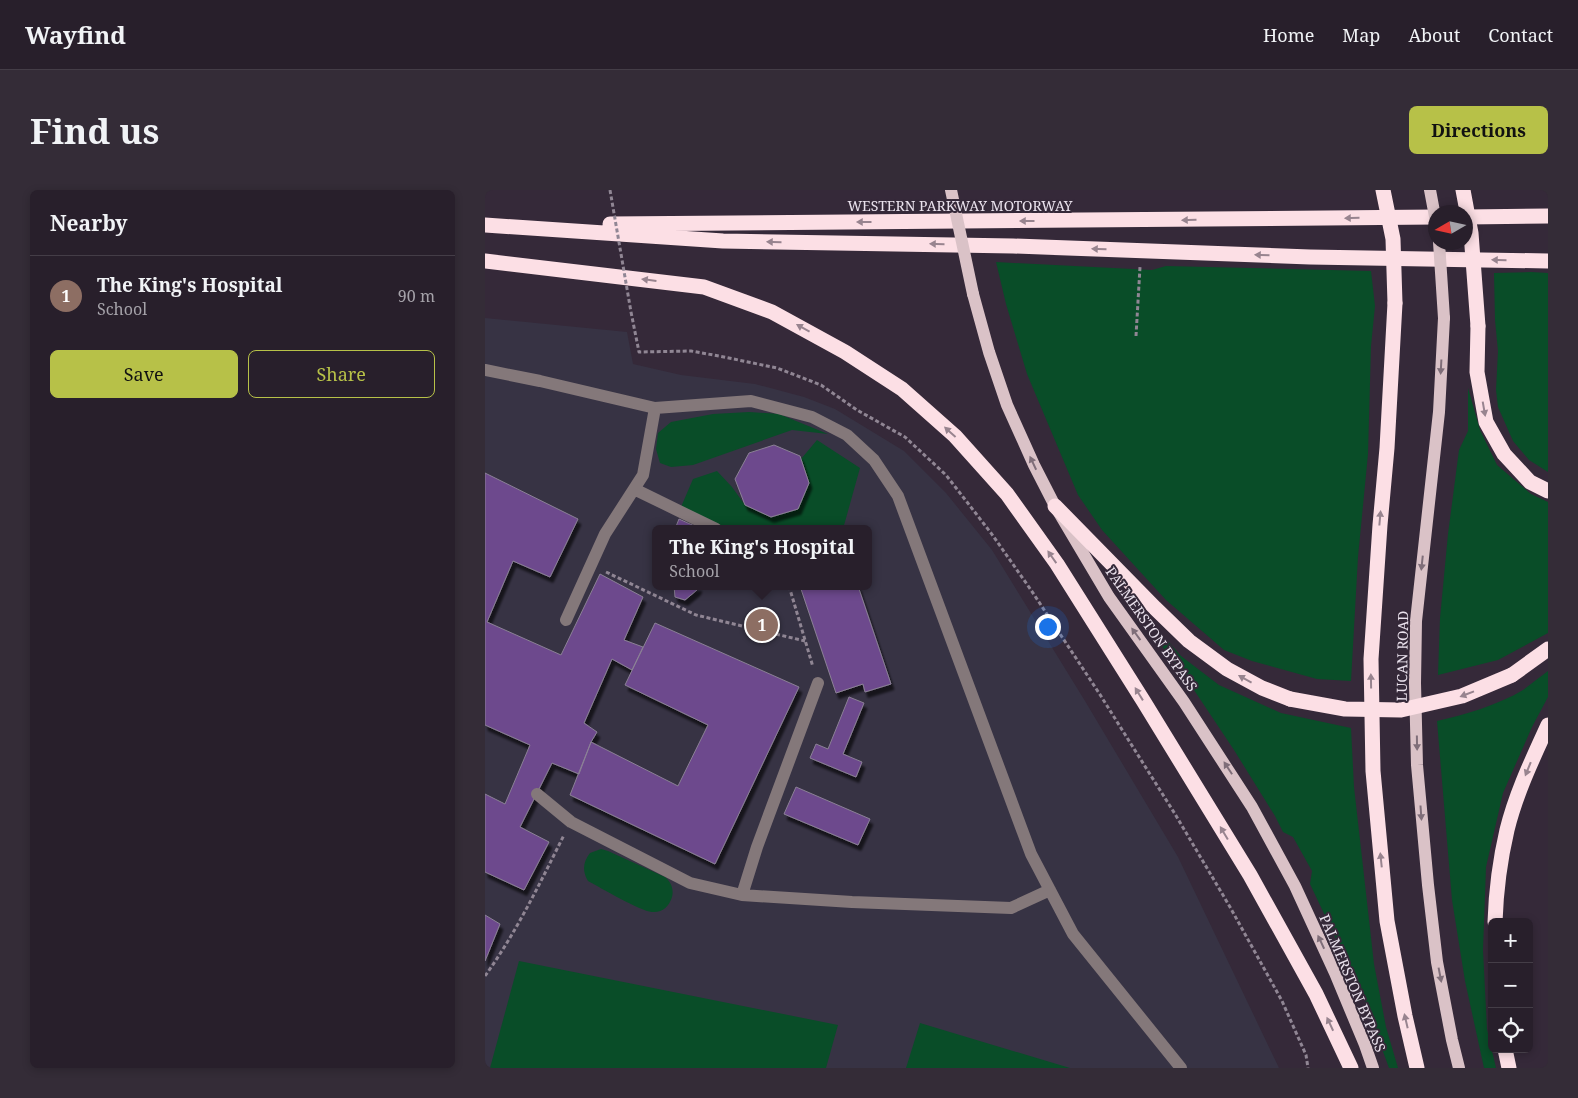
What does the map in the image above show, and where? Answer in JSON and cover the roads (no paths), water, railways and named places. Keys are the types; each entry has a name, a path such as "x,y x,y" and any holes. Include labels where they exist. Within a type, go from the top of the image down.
{"highway":[{"path":"1383,190 1393,239 1395,303 1387,448 1371,659 1373,771 1387,921 1417,1068"},
{"path":"1463,190 1471,233 1478,326 1477,372 1486,422 1504,454 1530,482 1548,491"},
{"path":"1473,216 1548,216"},
{"name":"WESTERN PARKWAY MOTORWAY","path":"485,225 1428,217"},
{"path":"485,225 723,241 1003,245 1310,257 1548,261"},
{"path":"485,261 704,287 772,312 845,352 902,389 955,436 1007,494 1057,564 1144,702 1250,875 1316,994 1351,1068"},
{"path":"1055,506 1189,641 1227,669 1262,688 1290,699 1345,709 1401,710 1462,696 1512,675 1548,650"},
{"path":"1495,918 1496,892 1507,828 1527,770 1548,725"},
{"path":"1506,1053 1509,1068"}],"main road":[{"name":"PALMERSTON BYPASS","path":"951,190 973,294 989,352 1007,405 1034,465 1055,506 1109,597 1185,702 1252,807 1295,886 1331,964 1365,1044 1373,1068"},
{"path":"1430,190 1432,205"},
{"name":"LUCAN ROAD","path":"1440,250 1444,318 1439,412 1416,620 1415,683 1417,765 1428,885 1437,962 1459,1068"}],"lane":[{"path":"485,370 655,408 751,401 813,417 847,436 874,460 898,496 1031,854 1073,934 1181,1068"},
{"path":"566,620 605,534 643,475 655,408"},
{"path":"634,489 708,525"},
{"path":"742,894 757,847 818,683"},
{"path":"537,794 571,822 690,883 742,894 852,902 1011,908 1050,890"}],"place":[{"name":"The King's Hospital","path":"762,625"}]}
